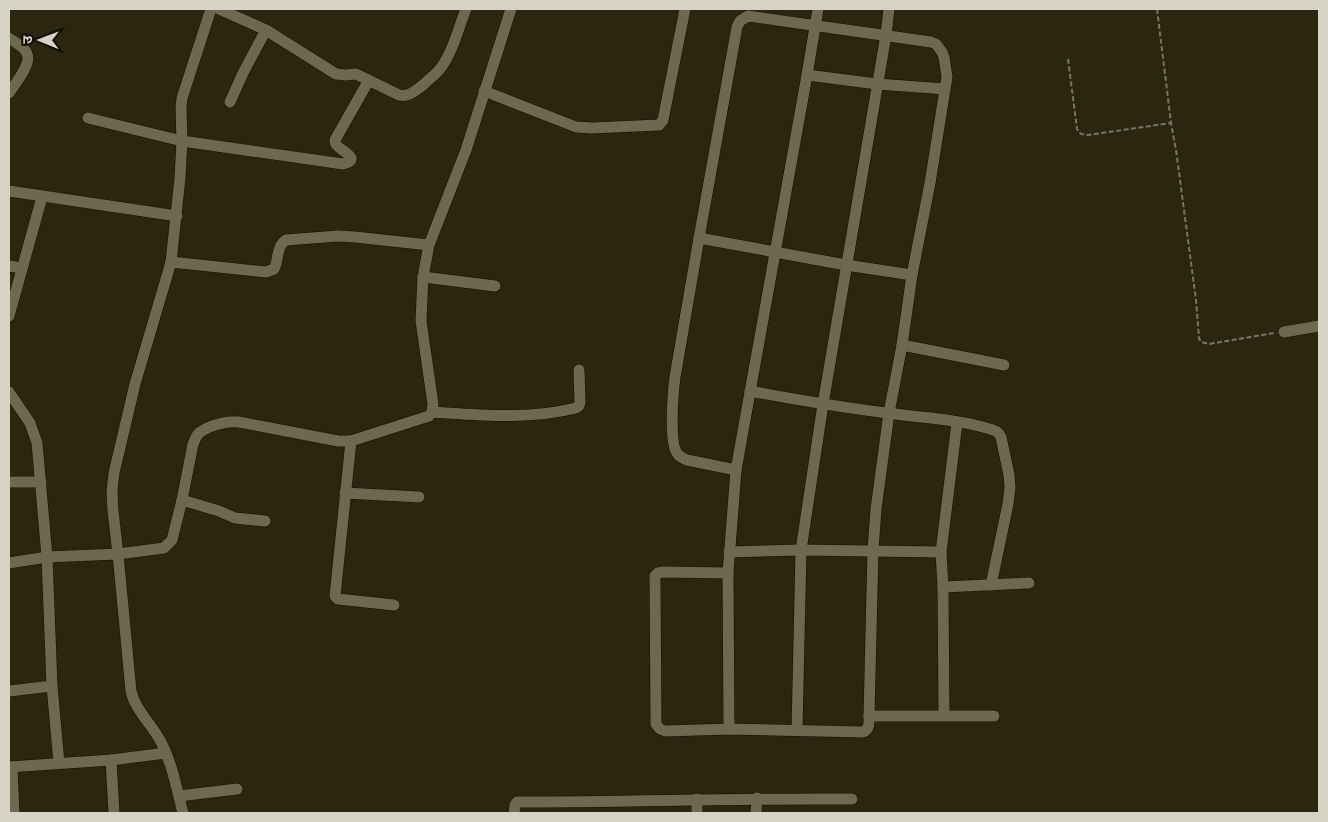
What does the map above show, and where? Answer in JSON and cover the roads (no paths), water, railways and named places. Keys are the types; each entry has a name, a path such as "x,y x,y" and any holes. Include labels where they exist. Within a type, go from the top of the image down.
{"street":[{"path":"183,813 166,753 136,705 132,695 112,490 114,473 135,384 171,262 177,216 182,141 182,98 211,9"},
{"path":"219,9 266,30 336,74 346,76 356,74 399,95 406,96 439,70 448,56 466,9"},
{"path":"9,563 47,557 118,554 164,548 172,540 196,437 204,430 221,423 239,422 338,441 350,441 425,418 432,412 434,404 421,321 423,277 429,245 466,150 511,9"},
{"path":"484,91 576,127 659,125 663,120 686,9"},
{"path":"729,729 728,572 736,470 818,9"},
{"path":"797,730 801,550 823,404 889,9"},
{"path":"728,572 663,572 655,576 656,724 658,728 666,731 729,729 863,732 868,728 873,550 876,509 889,413 902,345 912,275 946,89 947,77 944,57 936,44 886,35 748,16 740,21 737,27 673,394 673,444 676,453 687,460 736,470"},
{"path":"230,102 243,72 266,30"},
{"path":"9,38 26,51 28,58 26,67 9,93"},
{"path":"807,76 946,89"},
{"path":"88,118 182,141 343,164 350,161 350,155 337,147 335,140 369,80"},
{"path":"9,192 177,216"},
{"path":"9,316 42,196"},
{"path":"171,262 266,272 274,269 276,266 280,245 286,240 355,236 429,245"},
{"path":"699,238 912,275"},
{"path":"9,266 22,268"},
{"path":"423,277 495,286"},
{"path":"1284,332 1319,326"},
{"path":"902,345 1004,365"},
{"path":"432,412 504,417 576,408 580,402 579,370"},
{"path":"750,391 823,404 982,427 999,433 1010,482 1008,504 991,586"},
{"path":"9,392 30,423 37,443 47,557 52,686 59,763"},
{"path":"944,716 941,552 957,423"},
{"path":"350,441 334,596 338,599 394,605"},
{"path":"9,482 41,482"},
{"path":"345,493 419,497"},
{"path":"182,500 212,508 235,518 265,521"},
{"path":"729,552 801,550 941,552"},
{"path":"943,587 1029,583"},
{"path":"9,691 52,686"},
{"path":"869,716 994,716"},
{"path":"14,813 11,767 111,760 166,753"},
{"path":"111,760 114,813"},
{"path":"179,796 237,789"},
{"path":"756,798 756,813"},
{"path":"514,813 514,805 517,802 582,808 638,807 697,799 852,799"},
{"path":"697,799 697,813"}]}
